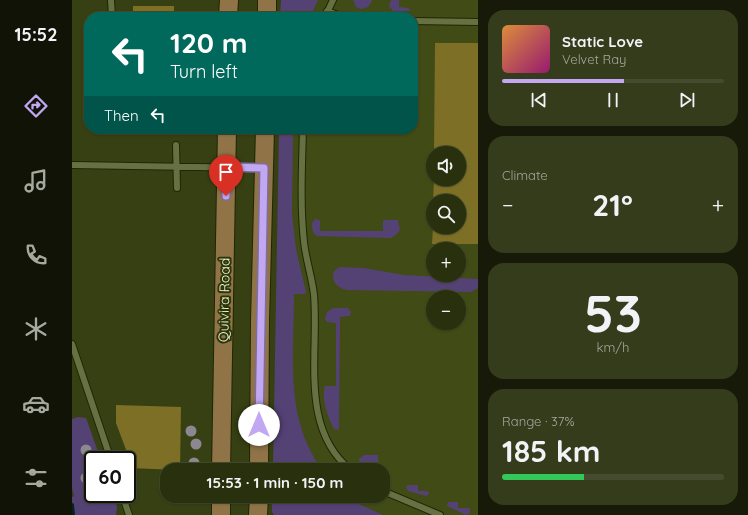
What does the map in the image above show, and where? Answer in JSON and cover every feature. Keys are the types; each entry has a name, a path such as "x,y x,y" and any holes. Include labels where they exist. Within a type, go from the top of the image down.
{"main road":[{"path":"228,12 229,0"},
{"path":"267,0 267,12"},
{"name":"Quivira Road","path":"221,463 227,134"},
{"path":"259,463 260,321 265,134"},
{"path":"221,503 221,515"},
{"path":"258,503 258,515"}],"lane":[{"path":"111,0 112,12"},
{"path":"327,12 333,0"},
{"path":"418,21 478,22"},
{"path":"303,134 304,242 314,295 314,389 321,428 338,460 342,463"},
{"path":"176,145 177,188"},
{"path":"72,165 264,168"},
{"path":"72,344 108,451"},
{"path":"390,494 440,515"},
{"path":"125,503 129,515"}],"shaded area":[{"path":"281,0 318,0 312,12 280,12"},
{"path":"287,0 478,0 478,515 280,515 280,503 390,503 390,463 281,463 285,134 418,134 418,12 287,12"},
{"path":"353,0 372,1 368,7 361,9 356,7"},
{"path":"391,0 399,0 399,7 408,8 410,10 393,11 389,6"},
{"path":"279,134 293,134 292,214 296,249 306,292 305,294 294,294 294,385 296,407 310,450 318,463 273,463"},
{"path":"315,219 320,220 320,231 383,231 383,221 385,220 398,220 400,230 391,238 317,236 312,229 312,223"},
{"path":"340,267 364,268 404,275 426,276 426,282 466,282 466,278 478,279 478,288 471,292 466,292 466,290 426,290 426,291 347,290 336,284 333,278 334,271"},
{"path":"333,308 348,308 351,312 350,316 340,317 339,430 334,429 327,414 324,397 325,386 336,386 336,323 327,322 325,319 327,312"},
{"path":"78,417 86,418 98,451 84,451 84,503 116,503 116,515 72,515 72,497 74,496 72,488 72,419"},
{"path":"364,455 378,455 378,463 360,463 359,459"},
{"path":"408,485 418,485 418,491 428,491 429,494 426,496 408,491 406,487"},
{"path":"448,502 458,502 458,508 470,508 470,513 466,515 447,506"},
{"path":"272,503 358,503 383,515 274,515 272,512"}],"building":[{"path":"133,6 174,6 174,12 133,12"},
{"path":"435,43 478,43 478,244 466,244 466,242 432,242 433,234 466,234 466,194 433,194 434,186 466,186 466,146 434,146"},
{"path":"116,405 181,407 180,463 160,463 160,469 136,468 136,451 126,451 116,423"}],"waterway":[{"path":"72,505 73,515"}],"route":[{"path":"226,196 226,167 264,168 259,425"}]}
